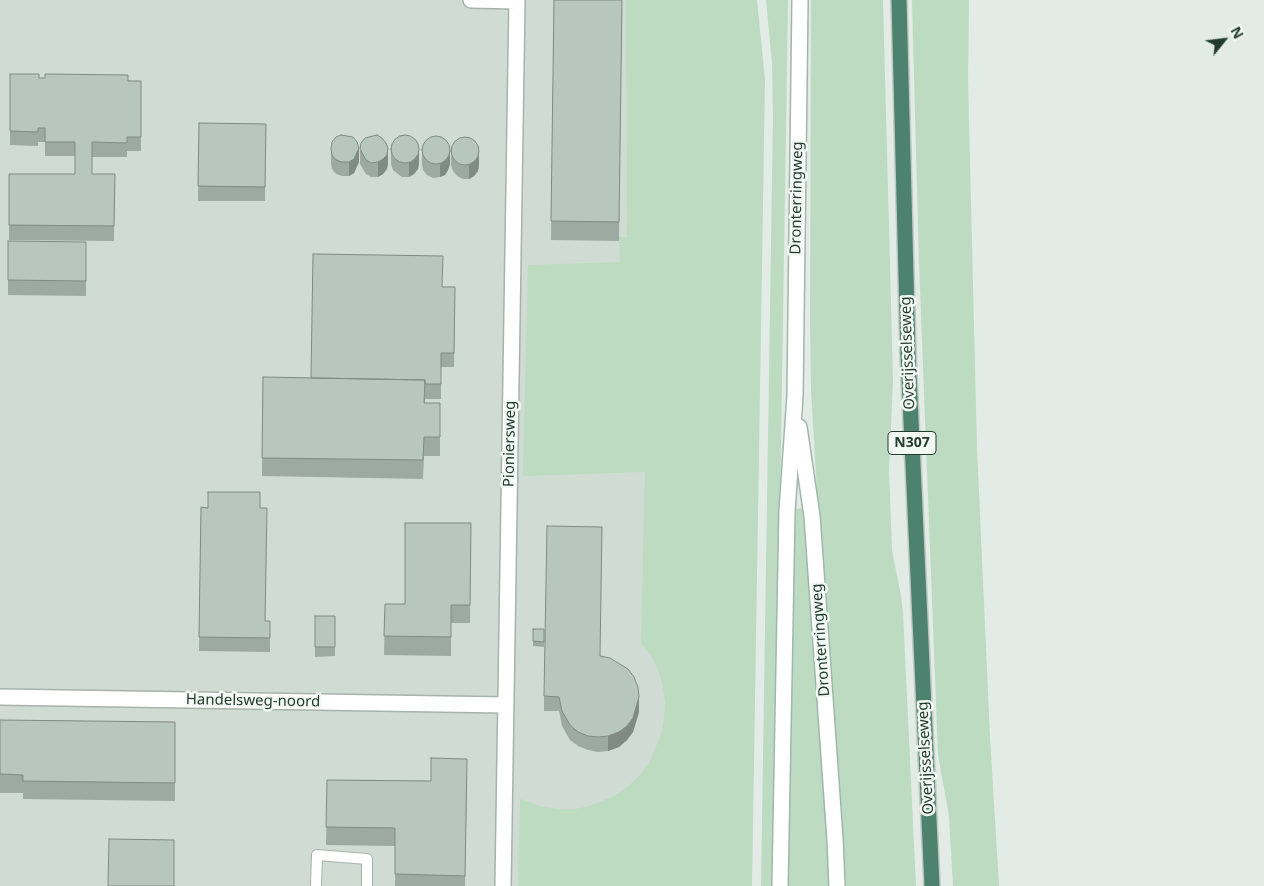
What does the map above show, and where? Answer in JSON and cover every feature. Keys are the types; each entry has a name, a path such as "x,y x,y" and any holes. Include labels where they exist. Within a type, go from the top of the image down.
{"highway":[{"name":"Overijsselseweg","path":"899,0 908,354 932,886"}],"street":[{"name":"Pioniersweg","path":"471,0 518,1 503,886"},
{"name":"Dronterringweg","path":"780,886 787,511 795,396 800,0"},
{"name":"Dronterringweg","path":"795,396 812,516 835,829 837,886"},
{"name":"Handelsweg-noord","path":"0,697 506,705"}],"lane":[{"path":"316,886 317,855 367,859 367,886"}],"shaded area":[{"path":"0,0 754,0 704,886 0,886"}],"green space":[{"path":"626,0 757,0 765,80 752,886 518,886 520,799 543,807 575,809 590,806 612,797 626,788 648,765 661,735 664,719 665,703 659,672 652,657 641,643 645,472 523,476 528,265 620,262 619,237 627,237"},
{"path":"766,0 788,0 774,886 761,886 773,117 772,63"},
{"path":"811,0 883,0 893,380 889,470 892,550 903,613 916,886 846,886 839,770 823,592 811,390"},
{"path":"912,0 969,0 968,80 977,448 990,737 999,886 953,886 949,816 938,755 919,263"},
{"path":"803,508 824,778 830,886 788,886 794,509"}],"building":[{"path":"554,0 622,0 619,222 551,221"},
{"path":"10,74 39,74 39,78 45,78 45,74 128,75 128,81 141,81 141,137 127,137 127,143 92,142 92,174 115,174 114,226 9,225 9,174 75,174 75,142 45,142 45,128 38,128 38,132 10,131"},
{"path":"199,123 266,124 265,187 198,186"},
{"path":"341,135 353,137 359,148 354,159 349,162 336,160 332,155 332,142"},
{"path":"377,135 386,143 388,148 387,155 378,162 371,163 366,160 360,149 361,143 365,138"},
{"path":"405,135 415,139 419,149 415,159 405,163 395,159 391,149 395,139"},
{"path":"436,136 446,140 450,150 446,160 436,164 426,160 422,150 426,140"},
{"path":"465,137 475,141 479,151 475,161 465,165 455,161 451,151 455,141"},
{"path":"8,241 86,242 86,281 8,280"},
{"path":"313,254 443,256 442,287 455,287 454,353 441,353 441,384 425,384 425,380 311,378"},
{"path":"263,377 425,380 424,403 440,403 440,437 424,437 423,460 262,458"},
{"path":"208,492 260,492 260,508 267,508 265,621 270,621 270,638 199,637 201,507 208,508"},
{"path":"405,523 471,523 470,605 451,605 451,637 384,636 385,604 405,604"},
{"path":"547,526 602,527 600,656 610,658 628,669 638,687 639,697 633,718 627,726 619,732 608,736 588,736 578,732 570,725 562,711 559,697 544,696"},
{"path":"315,616 335,616 335,647 315,647"},
{"path":"533,629 544,629 544,642 533,641"},
{"path":"0,720 175,722 175,783 23,781 23,775 0,774"},
{"path":"431,758 467,759 465,876 395,874 395,828 326,827 327,780 431,781"},
{"path":"109,839 174,840 174,886 108,886"}]}
